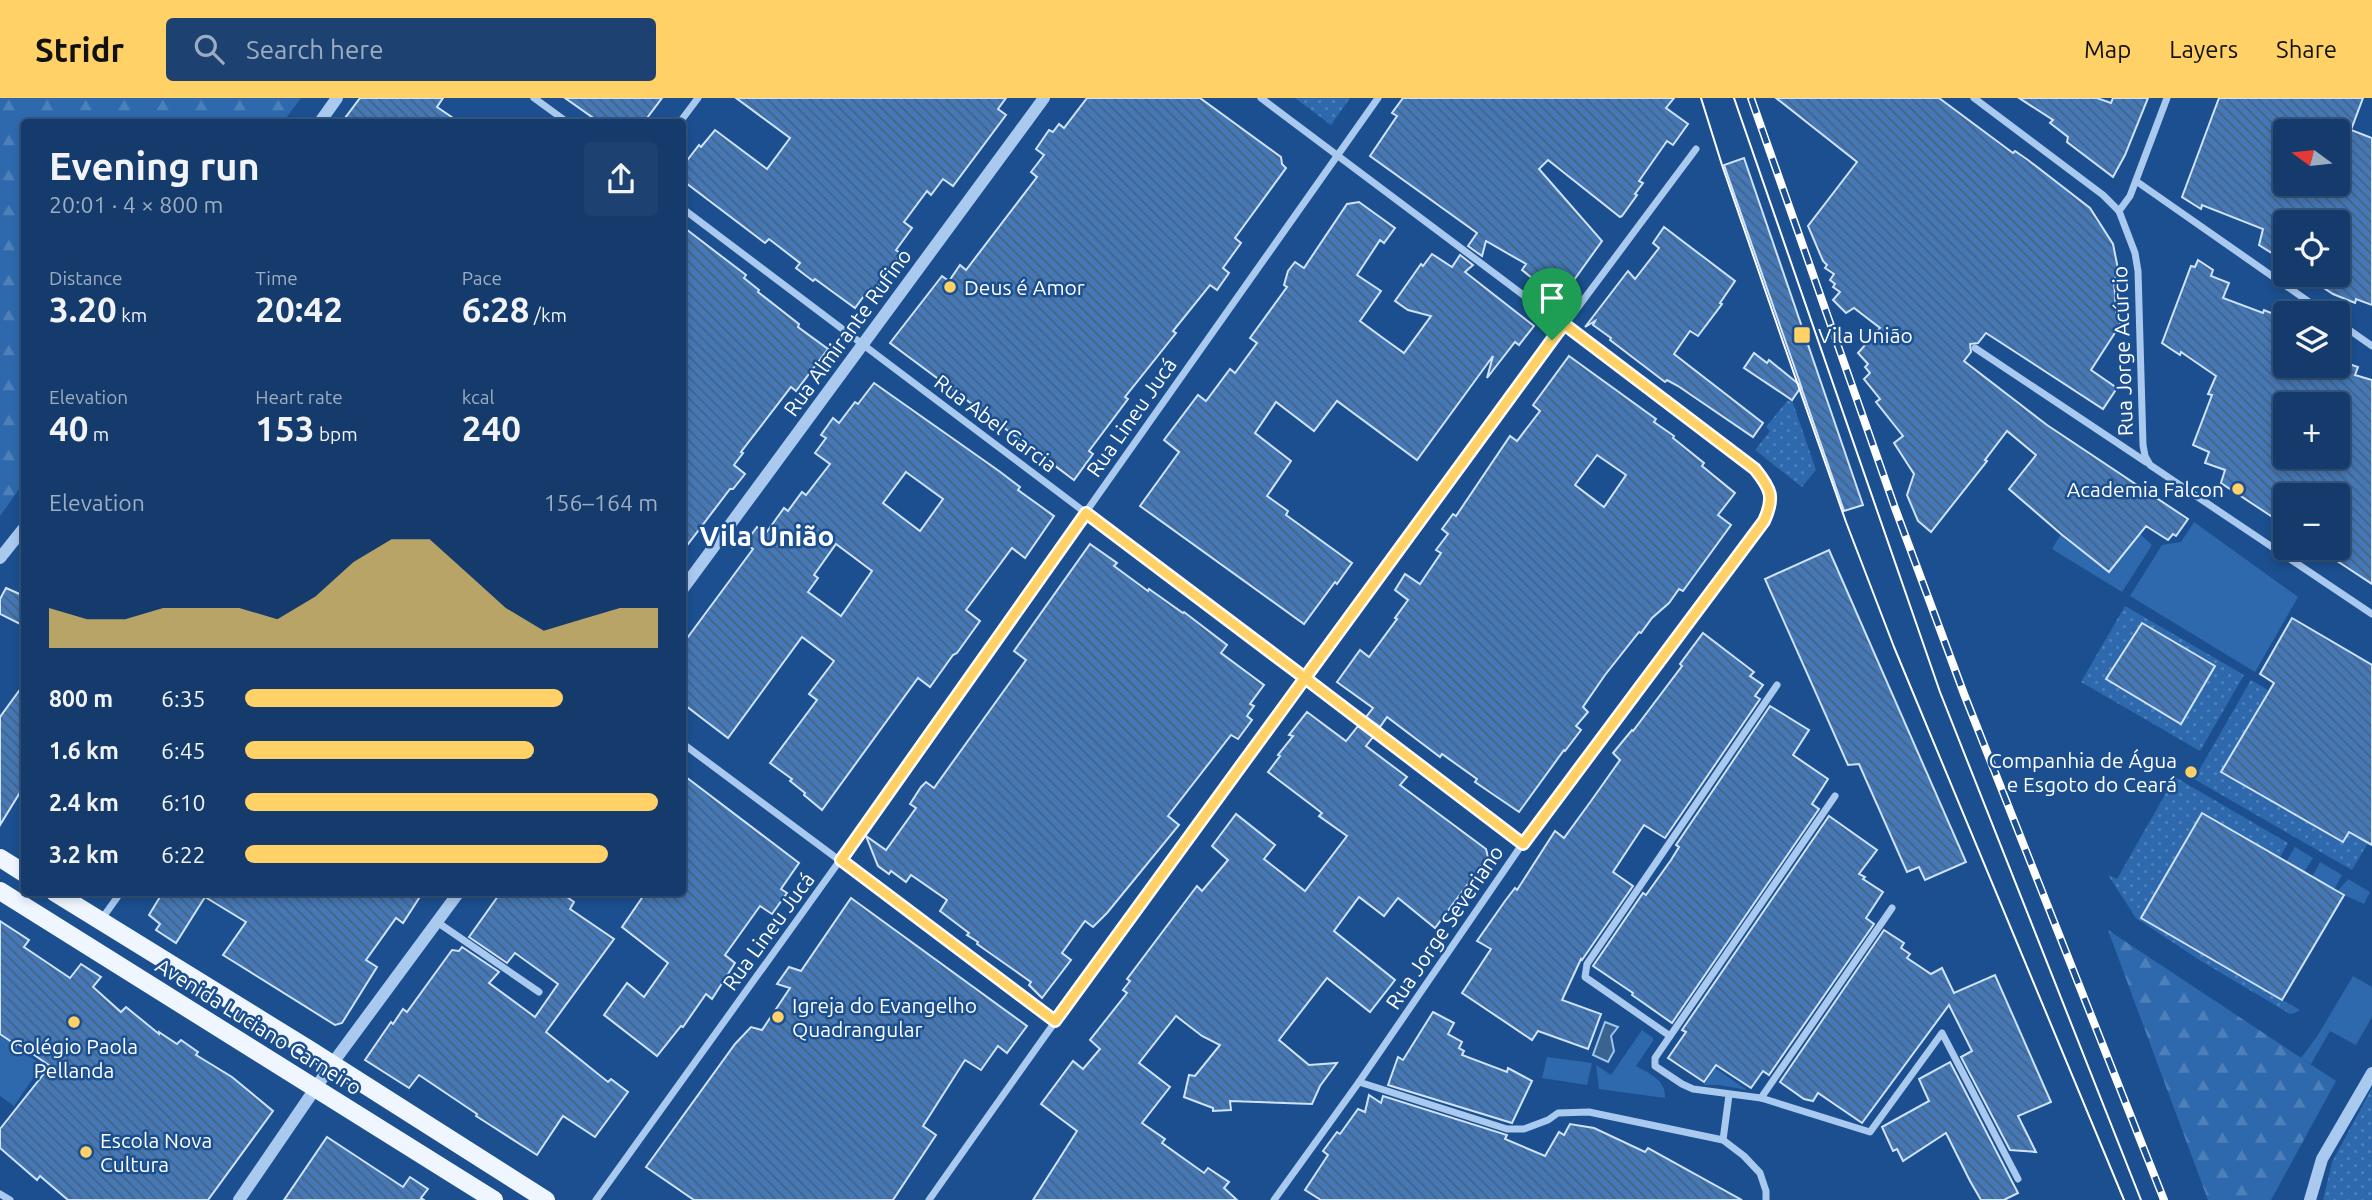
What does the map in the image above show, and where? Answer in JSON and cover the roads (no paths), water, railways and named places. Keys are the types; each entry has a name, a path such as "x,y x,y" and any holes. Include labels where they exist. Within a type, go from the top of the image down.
{"main road":[{"path":"0,858 21,871"},
{"name":"Avenida Luciano Carneiro","path":"0,891 494,1200"},
{"name":"Avenida Luciano Carneiro","path":"60,896 546,1200"}],"street":[{"path":"322,119 337,98"},
{"path":"534,98 563,119"},
{"path":"682,119 698,98"},
{"name":"Rua Almirante Rufino","path":"686,585 1044,98"},
{"path":"1261,98 1564,324"},
{"name":"Rua Lineu Jucá","path":"596,1200 841,860 1378,98"},
{"name":"Rua Jorge Acúrcio","path":"1974,98 2103,195 2119,211 2135,253 2138,271 2143,445 2150,465"},
{"path":"2119,211 2130,196 2167,98"},
{"path":"929,1200 1055,1021 1305,678 1564,324 1696,149"},
{"path":"2136,181 2308,301"},
{"name":"Rua Abel Garcia","path":"686,211 1523,844"},
{"name":"Rua Jorge Severiano","path":"1274,1200 1523,844 1764,521 1770,508 1772,499 1768,486 1755,469 1564,324"},
{"path":"2350,330 2372,346"},
{"name":"Rua Jorge Acúrcio","path":"1975,348 2372,614"},
{"path":"0,558 21,532"},
{"path":"1670,1036 1585,977 1587,964 1777,685"},
{"path":"686,746 1055,1021"},
{"path":"1835,796 1655,1058 1655,1066 1693,1088 1761,1098 1870,1132 1942,1033 2018,1179"},
{"path":"100,922 118,896"},
{"path":"239,1200 332,1064 456,896"},
{"path":"1761,1098 1892,908"},
{"path":"437,922 539,992"},
{"path":"2310,1200 2322,1159 2372,1073"},
{"path":"1359,1082 1507,1129 1524,1129 1558,1113 1589,1112 1723,1140 1760,1173 1766,1200"},
{"path":"1723,1140 1729,1095"},
{"path":"0,1194 10,1200"}],"tram line":[{"path":"1701,98 1846,522 1894,647 2124,1200"},
{"path":"1734,98 1940,692 2141,1200"}],"railway":[{"path":"1751,98 1895,508 1964,694 2164,1200"}],"place":[{"name":"Deus é Amor","path":"950,287"},
{"name":"Vila União","path":"1802,335"},
{"name":"Academia Falcon","path":"2238,489"},
{"name":"Companhia de Água e Esgoto do Ceará","path":"2191,772"},
{"name":"Igreja do Evangelho Quadrangular","path":"778,1017"},
{"name":"Colégio Paola Pellanda","path":"74,1022"},
{"name":"Escola Nova Cultura","path":"86,1152"}],"district":[{"name":"Vila União","path":"767,535"}]}
